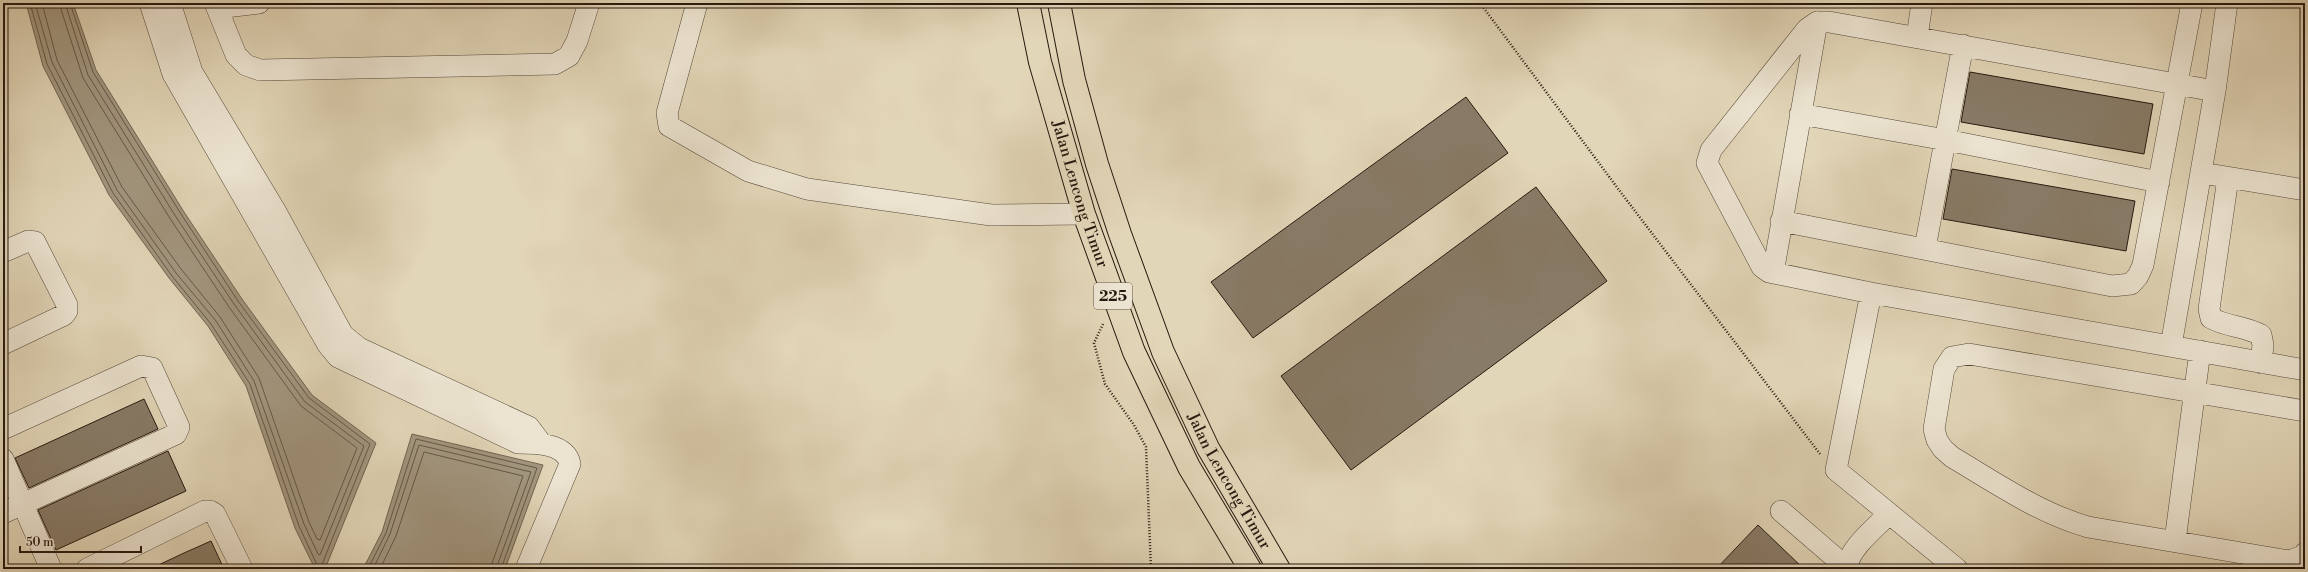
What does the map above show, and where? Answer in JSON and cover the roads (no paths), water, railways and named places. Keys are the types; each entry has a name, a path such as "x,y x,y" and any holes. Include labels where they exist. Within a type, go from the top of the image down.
{"highway":[{"name":"Jalan Lencong Timur","path":"1028,3 1040,62 1084,214 1134,352 1171,433 1189,467 1250,569"},
{"name":"Jalan Lencong Timur","path":"1059,3 1074,80 1095,157 1120,234 1161,345 1208,448 1279,569"}],"street":[{"path":"150,3 173,74 328,345 338,357 518,442 541,443 565,453 569,458 570,464 526,569"},
{"path":"170,3 192,72 276,212 343,335 359,348 529,427 541,443"},
{"path":"258,3 216,6 236,55 246,65 260,70 555,64 569,56 578,41 589,3"},
{"path":"697,3 667,113 669,126 748,171 807,188 991,215 1084,214"},
{"path":"1917,37 1922,3"},
{"path":"1781,221 1925,248 2112,286 2131,284 2138,276 2143,266 2192,3"},
{"path":"2171,346 2215,91 2227,3"},
{"path":"1773,273 1817,22"},
{"path":"2215,91 1917,37 1829,22 1817,22 1801,35 1711,150 1707,159 1708,166 1762,267 1773,273 1871,293 2305,370"},
{"path":"1925,248 1963,45"},
{"path":"1800,114 1946,140 2159,182"},
{"path":"2200,173 2305,190"},
{"path":"2228,178 2209,309 2211,318 2224,325 2252,330 2261,335 2263,345 2261,363"},
{"path":"3,252 28,241 35,242 66,305 67,311 64,315 3,344"},
{"path":"1871,293 1836,470 1957,569"},
{"path":"2175,541 2196,393 2200,352"},
{"path":"2305,411 1969,354 1952,357 1944,369 1934,429 1937,440 1943,449 1952,457 2046,512 2063,520 2088,527 2289,561 2303,556 2305,552"},
{"path":"3,429 141,366 152,368 179,427 176,434 3,513"},
{"path":"3,459 51,569"},
{"path":"87,569 205,511 210,511 215,514 242,569"},
{"path":"1781,511 1846,568 1849,558 1863,540 1888,514"}],"water":[{"path":"26,3 73,3 96,70 184,212 242,299 312,395 376,443 325,569 315,569 295,528 246,386 208,326 169,278 109,195 43,66"},
{"path":"412,434 543,465 505,569 363,569 382,532"}]}
